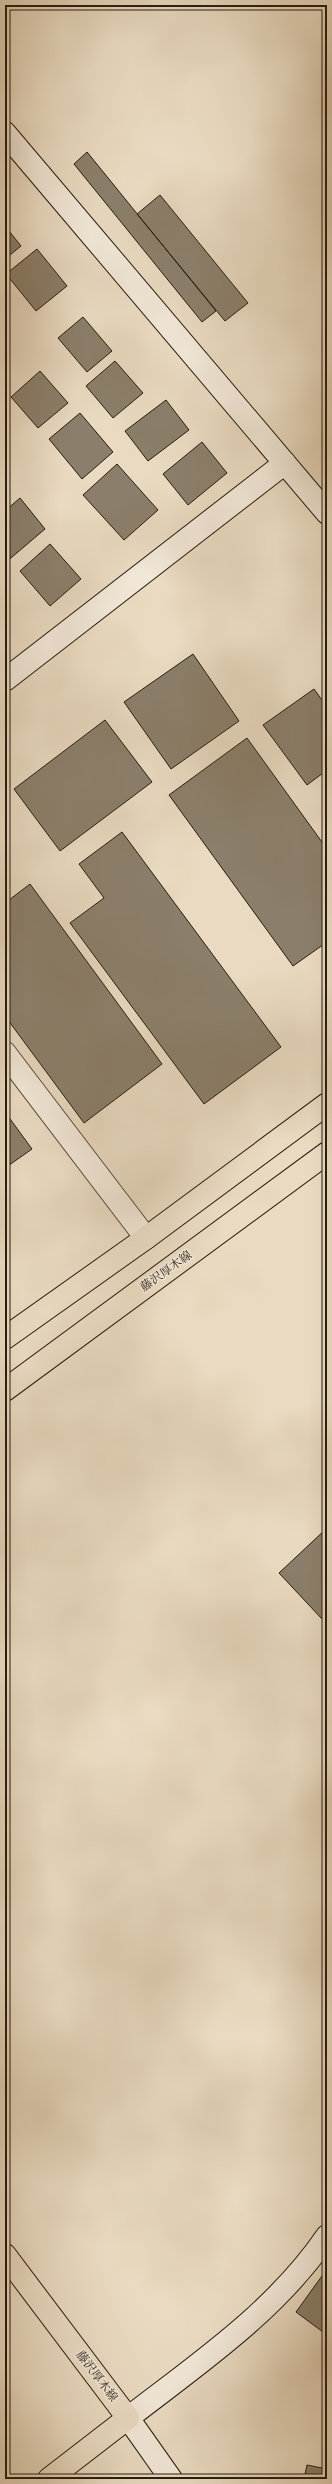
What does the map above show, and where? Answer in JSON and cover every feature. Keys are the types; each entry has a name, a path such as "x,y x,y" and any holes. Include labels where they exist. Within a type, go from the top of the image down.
{"main road":[{"path":"5,1338 146,1238 327,1104"},
{"name":"藤沢厚木線","path":"5,1390 327,1153"},
{"name":"藤沢厚木線","path":"5,2255 128,2418"},
{"path":"49,2479 128,2418"}],"street":[{"path":"5,133 327,513"},
{"path":"5,680 285,463"},
{"path":"5,1053 146,1238"},
{"path":"171,2479 128,2418 267,2306 316,2252 327,2236"}],"building":[{"path":"87,152 216,311 202,322 74,164"},
{"path":"160,195 248,303 225,321 137,214"},
{"path":"5,226 21,246 5,259"},
{"path":"37,249 67,286 36,311 6,274"},
{"path":"83,317 112,351 87,372 58,338"},
{"path":"115,361 143,393 113,418 86,386"},
{"path":"40,371 68,403 38,428 11,397"},
{"path":"166,400 189,430 148,461 125,431"},
{"path":"80,413 113,452 82,479 49,439"},
{"path":"202,442 227,473 188,505 163,474"},
{"path":"117,464 158,510 124,540 83,495"},
{"path":"20,498 45,529 5,563 5,511"},
{"path":"50,544 81,579 50,606 20,571"},
{"path":"193,654 239,721 171,769 124,702"},
{"path":"314,689 327,707 327,770 307,785 263,725"},
{"path":"105,720 152,782 60,851 14,789"},
{"path":"247,738 327,849 327,942 293,966 169,795"},
{"path":"122,832 281,1047 204,1104 70,923 104,898 79,864"},
{"path":"30,884 162,1064 84,1123 5,1016 5,903"},
{"path":"5,1112 32,1149 5,1168"},
{"path":"327,1528 327,1615 322,1619 279,1573"},
{"path":"327,2269 327,2335 296,2312"},
{"path":"307,2465 327,2469 327,2479 304,2479"}]}
